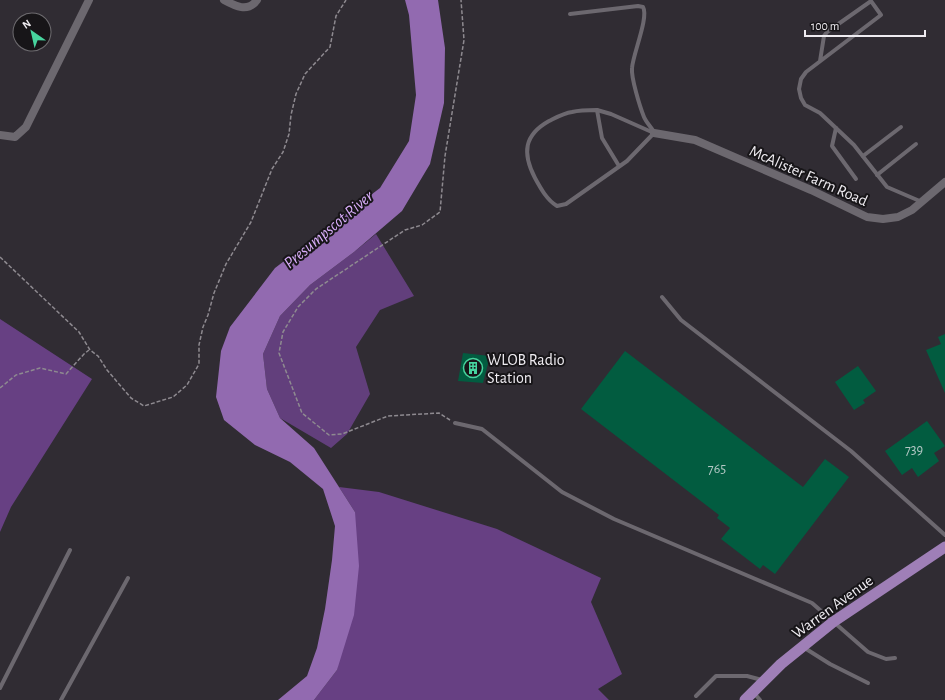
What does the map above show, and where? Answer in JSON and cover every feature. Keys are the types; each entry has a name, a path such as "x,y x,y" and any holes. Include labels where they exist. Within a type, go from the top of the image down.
{"main road":[{"name":"Warren Avenue","path":"753,697 764,680 781,664 834,622 945,547"}],"street":[{"path":"0,135 15,137 26,127 89,0"},
{"path":"224,0 242,8 249,7 257,0"},
{"name":"McAlister Farm Road","path":"654,133 695,140 811,190 867,217 883,219 898,217 912,210 945,182"}],"lane":[{"path":"820,61 824,36 827,32 871,1 881,15 806,72 801,80 801,98 805,105 820,113 854,145 887,187 922,202"},
{"path":"570,14 638,6 643,7 645,11 644,20 632,69 644,118 654,133"},
{"path":"597,110 611,114 654,133 627,161 566,204 557,206 550,202 528,165 526,150 532,134 542,125 558,116 572,112 597,110"},
{"path":"597,110 602,138 619,166"},
{"path":"863,156 901,127"},
{"path":"836,128 832,146 856,179"},
{"path":"877,175 916,144"},
{"path":"662,297 681,320 851,451 945,535"},
{"path":"455,423 482,429 562,492 608,516 812,603 868,652 886,659 895,658"},
{"path":"0,688 70,550"},
{"path":"61,700 128,578"},
{"path":"803,647 830,664 868,683"},
{"path":"696,696 716,676 747,676 764,680"}],"path":[{"path":"0,257 79,332 90,350 98,356 107,370 131,398 144,406 173,396 187,384 199,364 199,345 214,293 226,264 250,222 272,169 282,152 289,134 291,115 299,87 305,74 330,47 336,16 346,0"},
{"path":"455,423 439,413 388,416 342,434 329,435 302,413 279,353 283,332 298,307 316,289 405,230 422,225 440,212 445,156 464,40 461,0"},
{"path":"0,388 16,374 40,368 66,374 84,354 90,350"}],"shaded area":[{"path":"376,234 414,296 380,310 356,347 370,394 347,434 331,448 280,418 267,389 263,354 280,316 310,285"},
{"path":"0,319 92,379 11,507 0,532"},
{"path":"339,487 379,492 497,529 601,578 591,602 622,674 598,689 609,700 314,700 337,670 355,512"}],"water":[{"name":"Presumpscot River","path":"405,0 438,0 445,48 444,103 430,164 402,211 354,252 310,285 280,316 263,354 267,389 280,418 314,448 355,512 359,566 354,615 337,670 314,700 278,700 307,676 317,648 325,609 335,526 323,489 290,462 255,445 224,420 216,397 221,351 230,327 275,268 380,188 409,141 416,95 409,15"}],"building":[{"path":"945,334 945,393 926,350 941,344 938,337"},
{"path":"625,351 803,487 825,459 849,477 775,574 763,565 760,569 721,539 730,528 717,518 719,515 581,409"},
{"name":"WLOB Radio Station","path":"463,353 490,356 483,383 458,381"},
{"path":"858,366 876,391 863,400 865,403 854,410 835,382"},
{"path":"927,421 945,446 934,453 939,461 918,477 912,468 902,475 885,451"}],"place":[{"name":"WLOB Radio Station","path":"473,368"}]}
